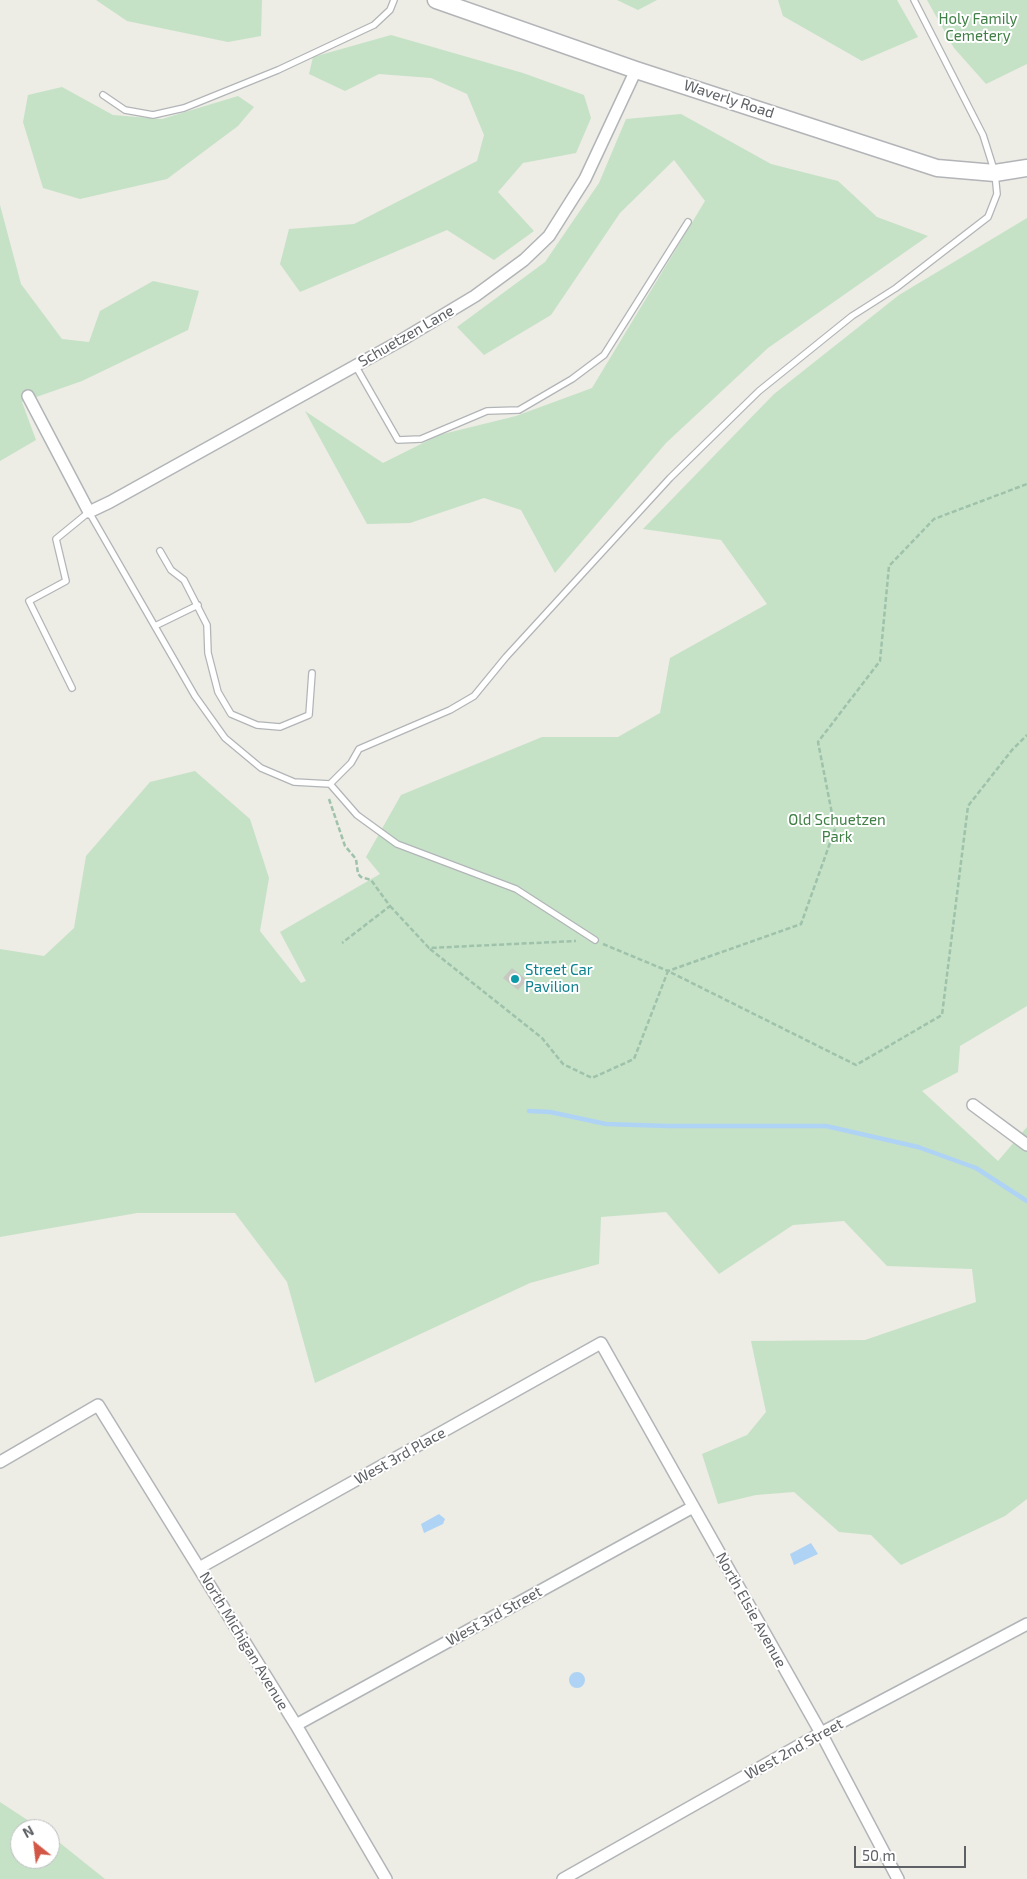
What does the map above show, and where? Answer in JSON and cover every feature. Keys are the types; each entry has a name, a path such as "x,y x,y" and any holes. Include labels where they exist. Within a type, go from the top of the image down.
{"street":[{"name":"Waverly Road","path":"436,0 636,70 937,168 995,173 1027,168"},
{"name":"Schuetzen Lane","path":"89,512 355,364 400,341 475,296 524,260 549,236 585,179 636,70"},
{"path":"28,396 89,512"},
{"path":"972,1105 1027,1145"},
{"name":"North Elsie Avenue","path":"601,1343 821,1733 898,1879"},
{"name":"West 3rd Place","path":"199,1568 601,1343"},
{"name":"North Michigan Avenue","path":"0,1462 98,1405 296,1726 386,1879"},
{"name":"West 3rd Street","path":"296,1726 693,1507"},
{"name":"West 2nd Street","path":"563,1879 821,1733 1027,1624"}],"lane":[{"path":"103,96 125,110 153,115 184,108 278,70 374,25 390,10 394,0"},
{"path":"72,688 29,601 66,581 56,539 89,512 195,696 225,738 261,768 294,782 330,784 351,763 358,749 450,710 474,696 506,657 670,478 759,392 852,316 896,288 988,217 997,194 995,173 983,135 914,0"},
{"path":"355,364 398,440 420,439 486,411 519,410 572,379 604,355 688,222"},
{"path":"160,550 171,570 184,580 207,625 208,653 218,692 231,714 257,725 280,727 309,715 312,673"},
{"path":"155,626 198,605"},
{"path":"330,784 357,815 397,844 516,889 595,940"}],"path":[{"path":"323,784 346,846 356,859 358,874 361,878 372,880 390,906 429,948 542,1038 563,1064 592,1078 634,1058 668,972 801,924 835,829 818,742 880,661 889,566 934,518 1027,484"},
{"path":"429,948 595,940 668,972 856,1065 942,1015 968,806 1012,750 1027,735"},
{"path":"342,943 390,906"}],"green space":[{"path":"96,0 262,0 261,36 228,42 127,21"},
{"path":"617,0 657,0 638,10"},
{"path":"778,0 897,0 918,37 862,61 783,16"},
{"name":"Holy Family Cemetery","path":"927,0 1027,0 1027,64 986,84 954,48"},
{"path":"391,35 523,73 584,95 591,118 576,153 523,163 498,192 534,231 494,260 447,230 300,292 280,264 289,229 354,224 477,161 484,135 467,94 431,78 379,74 345,91 309,74 313,57"},
{"path":"62,87 113,115 162,119 238,96 254,107 238,126 167,179 80,199 43,188 23,122 28,95"},
{"path":"681,114 771,164 838,181 877,217 928,236 768,348 666,443 555,573 521,510 484,498 410,523 367,524 305,411 383,463 439,435 516,416 592,388 705,201 674,160 620,213 551,315 484,355 457,327 545,262 599,183 626,119"},
{"path":"0,205 21,284 62,339 89,342 100,311 153,281 199,291 188,330 82,381 22,402 36,440 0,461"},
{"name":"Old Schuetzen Park","path":"1027,218 1027,1006 960,1046 958,1072 922,1091 998,1161 1027,1127 1027,1499 1005,1516 901,1565 871,1535 839,1532 794,1492 756,1495 718,1504 702,1454 747,1435 766,1412 751,1341 865,1340 976,1302 972,1269 887,1266 844,1221 793,1225 719,1274 666,1212 601,1217 599,1264 530,1283 315,1383 287,1282 235,1213 137,1213 0,1237 0,949 44,956 74,928 86,856 150,782 195,771 250,819 269,878 260,931 301,983 306,981 280,932 380,874 366,857 401,795 542,737 618,737 660,713 670,658 767,604 721,540 643,529 774,394 899,295"},
{"path":"0,1802 26,1819 10,1819 10,1869 60,1869 60,1843 105,1879 0,1879"}],"water":[{"path":"439,1514 445,1519 443,1524 424,1533 421,1524"},
{"path":"811,1543 818,1554 794,1565 790,1554"},
{"path":"577,1672 583,1674 585,1680 583,1686 577,1688 571,1686 569,1680 571,1674"}],"building":[{"name":"Street Car Pavilion","path":"512,968 527,980 518,990 503,978"}],"waterway":[{"path":"529,1111 550,1112 606,1124 826,1126 918,1147 976,1168 1027,1201"}],"place":[{"name":"Street Car Pavilion","path":"515,979"}]}
